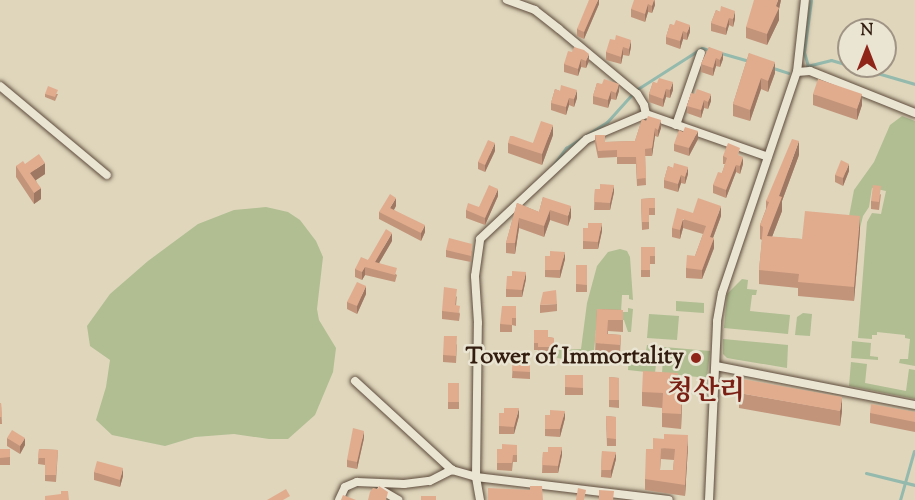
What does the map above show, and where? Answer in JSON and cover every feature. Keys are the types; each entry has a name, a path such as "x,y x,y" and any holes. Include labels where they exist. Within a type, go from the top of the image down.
{"street":[{"path":"507,0 535,10 560,29 637,94 644,105 646,114"},
{"path":"710,500 722,293 797,72 805,0"},
{"path":"675,125 701,52"},
{"path":"797,72 810,71 915,113"},
{"path":"0,86 106,175"},
{"path":"480,500 476,477 475,276 480,239 587,139 646,114 768,157"},
{"path":"716,366 915,405"},
{"path":"354,381 452,470 476,477 669,500"},
{"path":"339,500 345,487 357,482 404,484 430,481 452,470"},
{"path":"370,483 398,500"}],"green space":[{"path":"902,116 915,121 915,366 899,363 900,359 908,359 910,339 905,338 905,335 877,332 877,335 872,335 872,339 858,338 867,222 872,213 881,214 886,191 872,188 869,207 863,216 860,228 847,227 854,190 874,162 890,125"},
{"path":"266,207 288,212 300,220 316,241 323,257 317,309 319,320 336,348 333,372 315,415 288,439 234,434 195,437 165,446 112,435 96,420 106,387 110,360 90,346 87,326 110,294 148,261 198,224 234,210"},
{"path":"620,249 627,251 630,257 633,300 629,299 629,295 622,295 621,312 628,312 628,308 633,309 631,332 628,332 624,320 597,318 593,363 557,358 559,350 581,349 587,303 597,266 608,252"},
{"path":"742,279 748,280 747,289 757,290 756,295 752,295 750,311 790,315 788,334 724,328 727,294"},
{"path":"676,301 704,303 704,313 676,311"},
{"path":"803,313 812,314 810,336 795,335 797,317"},
{"path":"649,314 679,316 677,340 647,338"},
{"path":"723,339 788,345 787,368 727,358 723,354"},
{"path":"852,341 871,343 870,356 878,357 878,360 851,358"},
{"path":"647,345 658,346 655,373 628,370 629,356 645,358"},
{"path":"664,347 710,351 707,378 662,373"},
{"path":"851,362 867,364 865,383 906,391 909,369 915,370 915,399 849,386"}],"building":[{"path":"589,0 598,0 584,32 577,29"},
{"path":"634,0 654,0 652,6 648,4 645,14 631,9"},
{"path":"754,0 778,0 776,6 779,8 767,34 746,27"},
{"path":"721,6 735,11 733,19 729,18 726,28 711,23 716,10 720,12"},
{"path":"676,20 690,25 687,33 683,31 680,41 666,37 670,24 674,25"},
{"path":"616,35 631,40 629,49 623,47 621,57 606,52 610,39 615,40"},
{"path":"574,47 589,54 586,61 581,59 578,69 564,64 568,51 572,52"},
{"path":"709,47 723,52 720,60 716,58 713,68 701,64"},
{"path":"749,53 775,62 768,81 761,78 750,110 733,104"},
{"path":"659,78 673,82 670,90 666,89 663,99 649,94 653,82 657,83"},
{"path":"604,79 619,84 616,93 611,91 608,100 593,96 597,83 602,84"},
{"path":"818,79 862,94 857,109 813,94"},
{"path":"561,85 577,90 574,99 569,98 566,107 551,103 555,89 560,91"},
{"path":"48,86 58,90 55,97 45,94"},
{"path":"697,89 711,94 708,102 704,100 701,110 687,106 691,93 695,94"},
{"path":"648,116 661,120 658,130 655,128 652,148 645,149 646,178 637,179 636,157 617,157 617,150 598,151 595,135 605,135 605,142 635,141 642,119 646,121"},
{"path":"541,121 553,125 542,154 508,143 510,136 513,136 533,143"},
{"path":"685,127 698,131 689,148 674,144 679,130 683,132"},
{"path":"792,139 799,141 767,236 802,239 805,211 860,216 854,287 798,282 799,274 759,270 763,227 760,225 769,202 766,201"},
{"path":"488,140 495,143 485,165 478,162"},
{"path":"728,143 740,148 738,155 743,157 740,166 736,165 726,190 713,185 718,172 722,173 727,158 723,156"},
{"path":"39,154 45,163 30,173 41,188 34,193 16,166 23,161 25,164"},
{"path":"841,160 849,164 843,178 835,175"},
{"path":"674,163 688,167 685,177 681,175 678,184 664,180 668,166 673,168"},
{"path":"600,184 614,185 610,203 594,202 595,189 600,189"},
{"path":"489,185 498,189 485,218 466,210 468,203 479,207"},
{"path":"873,185 881,186 879,202 871,201"},
{"path":"390,194 396,198 390,208 425,225 421,233 379,212"},
{"path":"543,197 571,206 568,216 550,210 544,226 519,218 515,243 506,243 517,203 539,212"},
{"path":"655,198 655,208 649,208 649,222 642,222 641,199"},
{"path":"698,198 721,206 710,237 714,238 702,270 686,268 687,255 695,256 706,226 683,219 680,230 672,228 677,208 693,213"},
{"path":"588,223 602,223 598,242 583,241 583,228 588,228"},
{"path":"386,229 392,233 375,262 397,268 395,275 365,267 362,272 355,269 361,257 368,260"},
{"path":"449,238 472,244 471,256 446,250"},
{"path":"641,247 655,247 655,256 650,256 650,270 641,270"},
{"path":"550,251 565,252 560,270 545,270 545,256 550,256"},
{"path":"576,265 587,265 587,285 576,284"},
{"path":"512,271 526,272 522,290 506,289 507,276 512,276"},
{"path":"357,282 366,286 357,306 347,302"},
{"path":"444,287 457,289 455,305 460,306 459,313 442,311"},
{"path":"556,290 557,304 540,305 543,292"},
{"path":"502,306 516,306 516,318 512,318 512,325 500,324"},
{"path":"597,309 623,310 623,320 608,320 607,334 621,335 620,345 595,343"},
{"path":"534,330 548,330 548,337 554,338 554,347 538,347 538,343 534,343"},
{"path":"444,336 457,336 456,356 443,355"},
{"path":"513,362 530,362 530,372 512,371"},
{"path":"643,371 678,373 678,383 682,384 681,414 662,413 663,393 642,392"},
{"path":"565,375 583,375 583,388 565,387"},
{"path":"609,377 619,378 619,400 609,400"},
{"path":"742,379 842,397 840,411 739,393"},
{"path":"448,383 459,383 459,402 448,402"},
{"path":"871,404 915,412 915,422 870,413"},
{"path":"504,408 519,408 514,427 499,426 499,413 504,413"},
{"path":"550,410 565,411 560,429 545,429 545,415 550,415"},
{"path":"606,416 616,417 616,439 607,438"},
{"path":"353,428 364,431 357,462 347,460"},
{"path":"12,430 25,438 20,446 7,438"},
{"path":"664,434 688,435 685,485 645,479 646,449 653,449 653,438 664,439","holes":["661,448 675,449 673,470 660,470"]},
{"path":"502,444 517,445 517,455 513,455 512,463 497,463 497,449 502,449"},
{"path":"548,447 562,447 558,466 542,465 543,452 548,452"},
{"path":"0,449 10,449 10,457 0,458"},
{"path":"39,449 58,450 56,475 45,475 45,458 38,458"},
{"path":"602,451 616,452 611,470 601,470"},
{"path":"97,461 123,468 120,480 94,472"},
{"path":"379,486 388,492 386,500 368,500 373,488 378,489"},
{"path":"530,486 542,486 543,500 488,500 488,488 530,490"},
{"path":"578,488 586,490 584,500 576,500"},
{"path":"286,489 290,496 283,500 267,500"},
{"path":"599,490 614,491 613,500 599,500"},
{"path":"61,491 68,491 69,500 45,500 45,496 61,494"},
{"path":"343,495 356,500 341,500"},
{"path":"421,496 436,496 436,500 421,500"}],"waterway":[{"path":"808,66 804,52 811,0"},
{"path":"636,90 702,48 709,50"},
{"path":"721,53 749,61"},
{"path":"807,66 831,60 837,62"},
{"path":"773,68 788,73"},
{"path":"894,78 915,84"},
{"path":"552,167 566,148 607,122 631,95"},
{"path":"900,500 914,451"},
{"path":"866,473 915,485"}],"place":[{"name":"Tower of Immortality","path":"696,358"}],"district":[{"name":"청산리","path":"706,393"}]}
